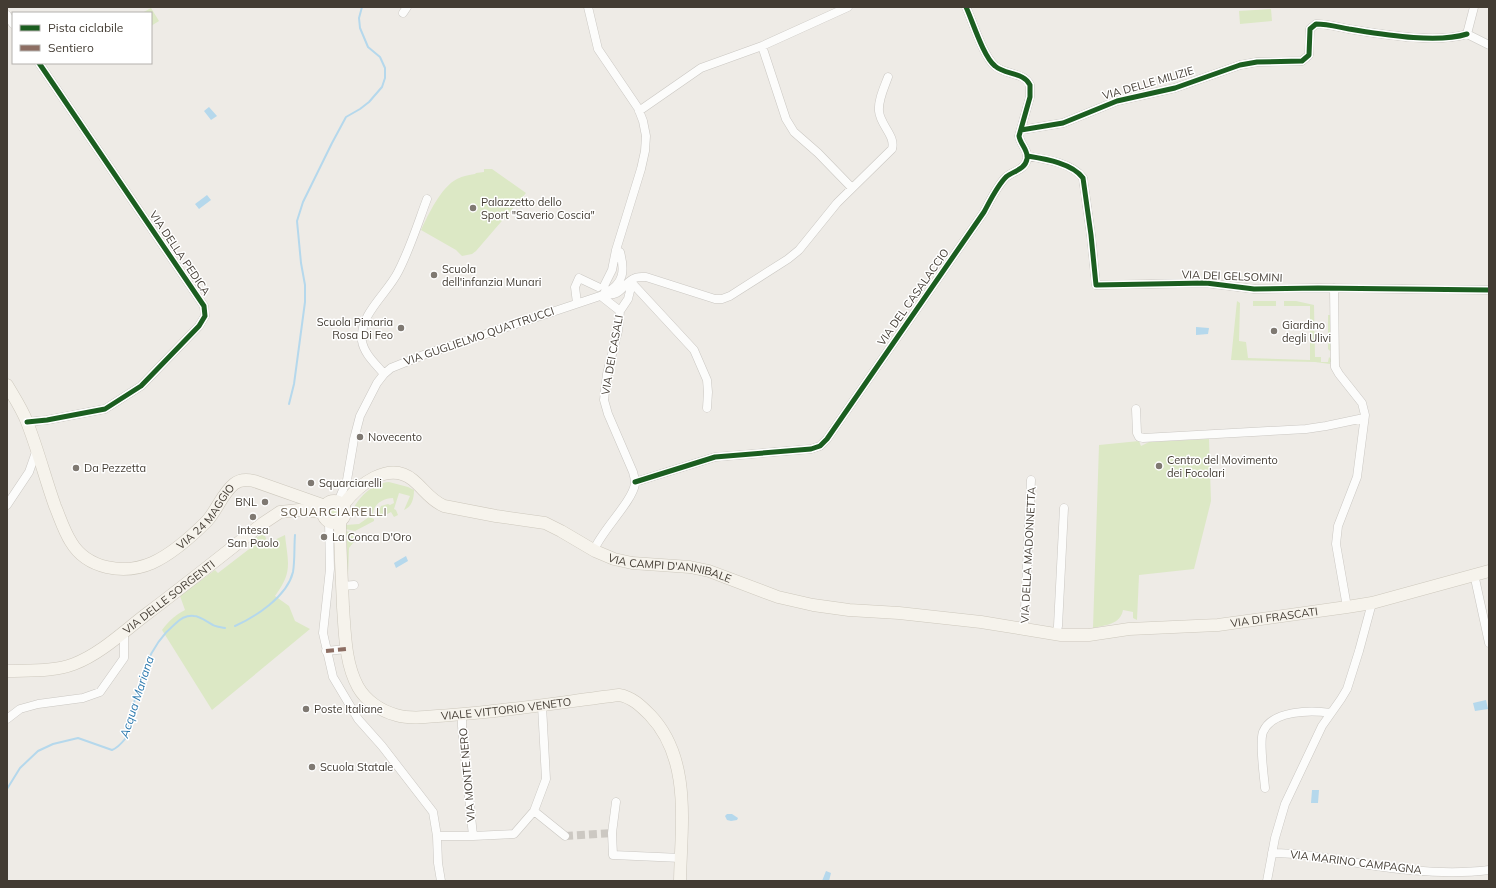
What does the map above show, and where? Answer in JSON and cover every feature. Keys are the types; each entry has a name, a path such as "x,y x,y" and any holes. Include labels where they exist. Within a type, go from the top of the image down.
{"main road":[{"path":"9,392 27,422 36,452"},
{"name":"VIA 24 MAGGIO","path":"36,452 67,536 74,546 86,558 101,566 119,569 137,568 153,563 172,550 203,524 212,515 232,486 242,480 254,481 330,516"},
{"name":"VIA CAMPI D'ANNIBALE","path":"340,503 369,480 386,473 401,473 412,479 430,497 444,506 544,523 614,559 627,562 684,567 708,571 778,596 813,606 981,622 1024,630"},
{"path":"330,516 331,502 340,503"},
{"name":"VIALE VITTORIO VENETO","path":"340,503 345,514 344,517 330,516 342,586 348,659 359,688 373,704 392,714 424,717 542,706 619,695 635,702 655,720 672,751 679,775 681,796 680,881"},
{"name":"VIA DELLE SORGENTI","path":"7,671 48,669 71,665 93,654 124,632 262,524 280,512 298,510 330,516"},
{"name":"VIA DI FRASCATI","path":"1024,630 1056,635 1086,635 1124,629 1225,624 1372,603 1489,571"}],"street":[{"path":"577,303 575,288 579,278 604,292 620,280 623,273 623,263 618,251 622,229 641,169 645,151 646,132 639,111 599,51 588,7"},
{"path":"639,111 699,70 762,46 848,7"},
{"path":"966,7 992,63 1002,70 1025,78 1029,83 1030,94 1020,140 1027,156"},
{"path":"1474,7 1467,34 1489,45"},
{"name":"VIA DELLE MILIZIE","path":"1021,130 1063,123 1116,101 1175,88 1240,65 1261,62 1302,61 1309,55 1310,29 1316,24 1398,36 1443,38 1457,37 1467,34"},
{"path":"762,46 790,128 818,153 852,188"},
{"name":"VIA DELLA PEDICA","path":"27,422 105,410 141,386 199,326 205,316 204,306 40,64"},
{"path":"610,303 623,295 634,280 646,278 715,299 722,299 728,297 788,259 799,250 833,207 889,152 892,147 893,142 880,118 878,109 880,98 888,78"},
{"name":"VIA DEI GELSOMINI","path":"1027,156 1055,162 1076,172 1083,178 1096,285 1206,283 1248,288 1489,290"},
{"name":"VIA DEL CASALACCIO","path":"635,482 715,457 811,449 824,443 984,212 1004,180 1010,174 1023,167 1027,156"},
{"path":"384,374 364,350 362,332 370,313 398,273 427,199"},
{"name":"VIA GUGLIELMO QUATTRUCCI","path":"340,503 347,480 353,444 360,416 371,392 384,374 399,364 577,303 604,292 612,295 619,292 632,279 634,280"},
{"path":"620,311 629,297 634,280"},
{"path":"634,280 694,350 708,384 707,408"},
{"path":"1334,288 1335,367 1364,408 1357,477 1339,522 1336,534 1336,544 1347,607"},
{"name":"VIA DEI CASALI","path":"604,292 610,303 620,311 618,331 606,380 604,400 608,414 633,472 635,482"},
{"path":"1136,409 1137,433 1139,437 1143,438 1306,429 1364,418"},
{"path":"7,505 28,472 36,452"},
{"name":"VIA DELLA MADONNETTA","path":"1024,630 1031,480"},
{"path":"594,550 601,536 628,499 635,482"},
{"path":"1056,635 1058,626 1064,508"},
{"path":"330,516 330,569 323,633 333,677 358,719 382,746 433,812 437,836 438,863 441,881"},
{"path":"1474,574 1489,643"},
{"path":"342,586 354,586"},
{"path":"1267,881 1279,822 1288,797 1317,734 1341,699 1349,683 1372,603"},
{"path":"7,719 20,709 38,704 83,698 100,692 124,658 124,632"},
{"path":"326,650 347,649"},
{"path":"437,836 514,834 534,811 546,779 542,706"},
{"path":"1265,788 1262,740 1263,732 1267,726 1291,713 1310,711 1331,713"},
{"name":"VIA MONTE NERO","path":"462,714 473,836"},
{"path":"616,802 612,834 613,855 680,858"},
{"path":"534,811 565,836"},
{"name":"VIA MARINO CAMPAGNA","path":"1272,853 1306,854 1369,865 1415,870 1453,872 1489,871"}],"green space":[{"path":"151,8 159,21 152,25 152,12 144,12"},
{"path":"1271,9 1272,21 1240,24 1239,11"},
{"name":"Palazzetto dello Sport \"Saverio Coscia\"","path":"484,169 492,169 526,193 476,251 472,254 462,256 456,250 421,230 440,195 451,183 468,175 484,172"},
{"path":"1237,301 1240,303 1239,341 1246,342 1248,358 1310,360 1310,306 1284,306 1284,301 1296,301 1314,305 1315,357 1321,357 1321,362 1328,362 1329,357 1332,362 1330,362 1330,364 1315,362 1231,360"},
{"path":"1253,301 1276,301 1276,306 1253,306"},
{"path":"1328,315 1331,315 1330,351 1328,349"},
{"path":"1209,439 1211,501 1194,569 1139,575 1137,620 1133,618 1133,612 1123,610 1119,619 1111,624 1093,628 1099,445 1139,441 1141,446 1149,442"},
{"path":"389,482 414,490 412,502 407,509 404,510 410,496 399,493 394,509 398,515 394,517 391,512 380,518 377,516 381,506 394,503 393,498 380,502 373,510 373,514 353,509 359,499 372,488"},
{"path":"334,505 339,507 341,512 339,517 334,519 329,517 327,512 329,507"},
{"path":"369,517 374,519 374,521 355,531 345,529 346,525 359,524"},
{"path":"345,531 355,533 357,538 349,548 348,576 347,576"},
{"path":"262,534 265,536 268,543 285,535 288,560 287,574 281,588 275,596 289,606 295,621 310,629 212,710 162,630 172,618 185,610 180,596 215,570 218,573 257,543 254,539"}],"water":[{"path":"209,107 217,116 211,120 204,111"},
{"path":"207,195 211,200 199,209 195,204"},
{"path":"1196,327 1209,328 1208,334 1196,335"},
{"path":"406,556 408,561 396,568 394,563"},
{"path":"1486,700 1488,709 1475,711 1473,703"},
{"path":"1312,790 1319,790 1318,803 1311,803"},
{"path":"727,814 732,814 738,818 737,820 727,820 725,816"},
{"path":"826,871 831,873 829,881 822,881"}],"waterway":[{"path":"289,404 294,384 305,302 305,285 301,263 297,221 303,202 346,117 369,102 382,87 385,78 385,68 380,57 368,47 360,28 359,18 362,7"},
{"path":"235,626 261,612 277,598 290,581 294,563 295,535"},
{"name":"Acqua Mariana","path":"7,789 20,768 38,751 53,744 78,738 112,750 116,748 125,739 141,677 147,662 154,648 179,620 188,616 196,616 214,626 225,628"}],"tunnel":[{"path":"565,836 612,833"}],"marked path":[{"path":"326,651 347,649"}],"cycle path":[{"path":"635,482 715,457 811,449 820,446 827,439 984,212 1000,185 1006,177 1024,166 1027,156 1026,150 1019,136 1030,97 1030,85 1023,78 995,66 986,55 982,47 966,7"},
{"path":"1021,130 1063,123 1117,101 1175,88 1240,65 1257,62 1302,61 1309,55 1310,29 1316,24 1408,37 1440,38 1467,34"},
{"path":"27,422 47,420 105,409 141,386 199,326 205,316 204,306 40,64"},
{"path":"1027,156 1058,162 1072,169 1083,178 1096,285 1206,283 1254,289 1318,288 1489,290"}],"place":[{"name":"Palazzetto dello Sport \"Saverio Coscia\"","path":"473,208"},
{"name":"Scuola dell'infanzia Munari","path":"434,275"},
{"name":"Scuola Pimaria Rosa Di Feo","path":"401,328"},
{"name":"Giardino degli Ulivi","path":"1274,331"},
{"name":"Novecento","path":"360,437"},
{"name":"Centro del Movimento dei Focolari","path":"1159,466"},
{"name":"Da Pezzetta","path":"76,468"},
{"name":"Squarciarelli","path":"311,483"},
{"name":"BNL","path":"265,502"},
{"name":"Intesa San Paolo","path":"253,517"},
{"name":"La Conca D'Oro","path":"324,537"},
{"name":"Poste Italiane","path":"306,709"},
{"name":"Scuola Statale","path":"312,767"}],"district":[{"name":"SQUARCIARELLI","path":"334,512"}]}
